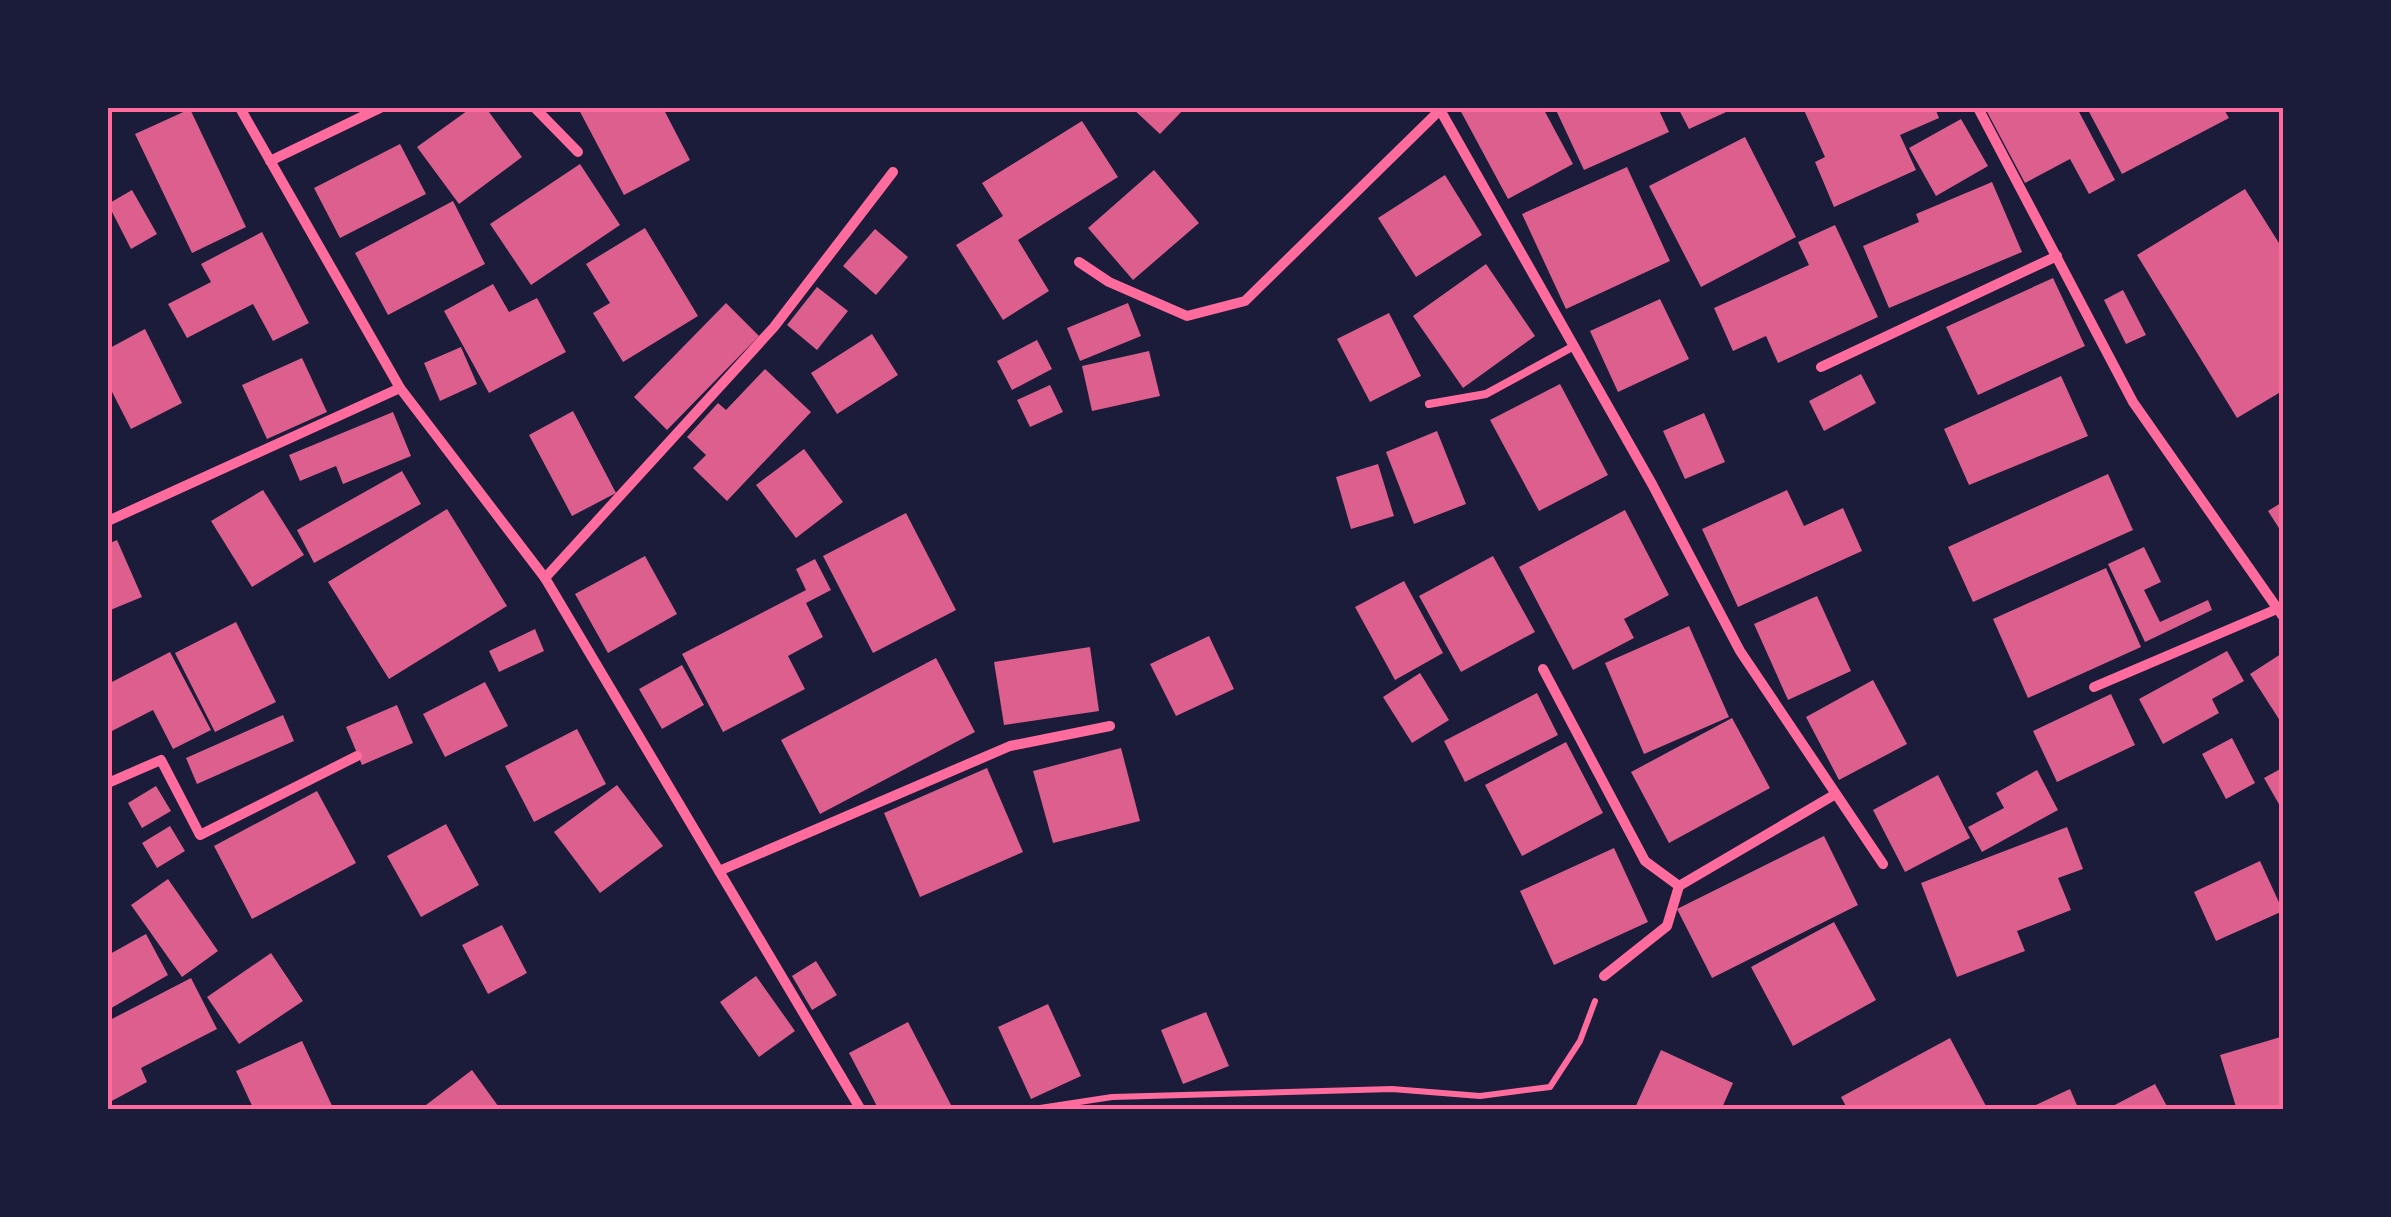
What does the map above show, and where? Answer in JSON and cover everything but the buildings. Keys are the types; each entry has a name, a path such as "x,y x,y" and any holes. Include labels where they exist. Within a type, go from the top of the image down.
{"street":[{"path":"240,108 400,388 544,578 861,1110"},
{"path":"270,161 380,108"},
{"path":"536,108 578,152"},
{"path":"1078,262 1109,282 1187,316 1245,301 1440,108 1652,484 1740,651 1883,864"},
{"path":"1978,108 2133,402 2280,614 2094,687"},
{"path":"544,578 774,327 894,172"},
{"path":"1821,367 2057,256"},
{"path":"108,520 400,388"},
{"path":"1542,669 1645,861 1679,886"},
{"path":"719,872 1010,746 1110,726"},
{"path":"108,783 160,760 200,836 357,756"},
{"path":"1604,976 1667,926 1679,886 1834,795"}],"lane":[{"path":"1428,404 1486,394 1574,346"}],"path":[{"path":"1027,1110 1112,1097 1392,1088 1480,1096 1550,1087 1580,1040 1604,976"}]}
